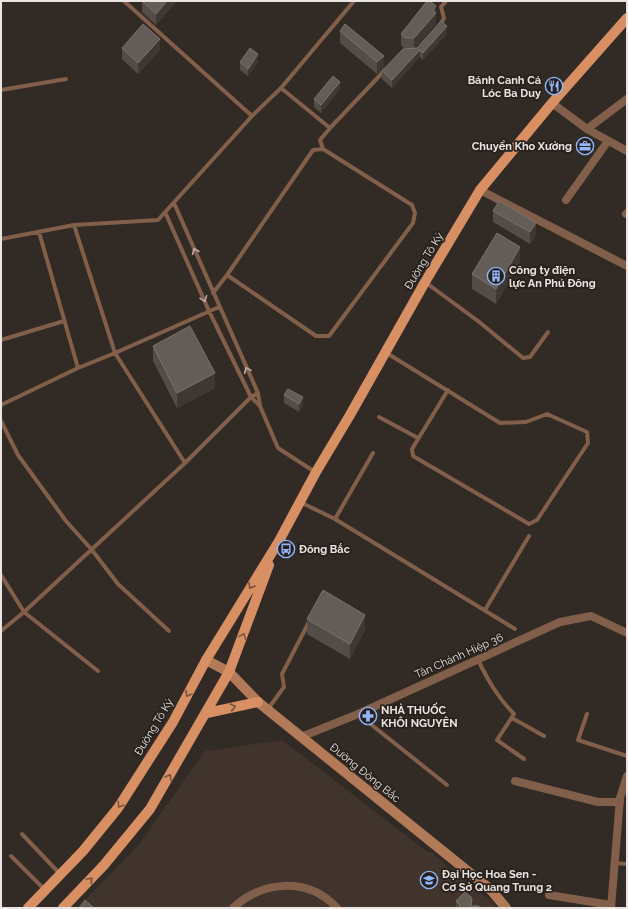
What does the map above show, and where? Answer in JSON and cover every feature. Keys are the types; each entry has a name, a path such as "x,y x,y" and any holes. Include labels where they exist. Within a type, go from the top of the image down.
{"main road":[{"name":"Đường Tô Ký","path":"28,908 83,851 118,808 173,722 206,660 279,541 316,472 425,282 480,190 552,103 627,18"},
{"name":"Đường Tô Ký","path":"64,908 104,865 150,809 207,713 229,672 279,541"},
{"path":"207,713 258,702"}],"street":[{"path":"587,128 627,99"},
{"path":"552,103 587,128 627,151"},
{"path":"566,200 608,141"},
{"path":"480,190 627,266"},
{"name":"Tân Chánh Hiệp 36","path":"302,737 358,714 560,622 591,616 627,633"},
{"name":"Đường Đông Bắc","path":"206,660 229,672 258,702 491,890 506,908"},
{"path":"549,895 611,906 614,863 627,776"},
{"path":"515,781 598,802 623,800"},
{"path":"232,908 253,893 267,888 285,886 311,890 327,899 336,908"}],"lane":[{"path":"124,1 252,116"},
{"path":"1,239 74,225 158,220 252,116 282,88 354,1"},
{"path":"436,30 444,20 441,9 446,1"},
{"path":"323,149 320,140 390,65"},
{"path":"1,90 66,79"},
{"path":"282,88 330,128"},
{"path":"213,293 314,150 323,149 412,205 415,213 413,223 329,336 316,336 227,275"},
{"path":"174,203 258,393 260,406 278,448 316,472"},
{"path":"165,212 209,311 251,397 260,406"},
{"path":"74,225 115,353 185,463"},
{"path":"39,232 78,368"},
{"path":"425,282 523,358 526,359 530,357 548,332"},
{"path":"1,405 78,368 219,307"},
{"path":"1,340 64,321"},
{"path":"385,352 448,390 500,423 526,422 547,414 586,432 588,443 537,520 528,524 413,456 412,449 448,390"},
{"path":"1,631 92,550 185,463 251,397 258,393"},
{"path":"379,417 418,438"},
{"path":"1,421 18,455 66,521 92,550 118,584 169,631"},
{"path":"335,519 373,453"},
{"path":"300,501 335,519 515,629"},
{"path":"485,610 529,536"},
{"path":"1,575 24,612 98,671"},
{"path":"267,709 284,687 282,674 312,616"},
{"path":"477,659 503,703 514,714 498,740 524,759"},
{"path":"358,714 447,785"},
{"path":"587,714 578,740 627,756"},
{"path":"512,718 544,736"},
{"path":"22,834 61,874"},
{"path":"11,856 45,890"},
{"path":"614,863 627,864"}],"shaded area":[{"path":"282,740 429,853 432,852 451,870 495,904 495,908 77,908 137,847 205,751"}],"building":[{"path":"142,1 167,1 156,14"},
{"path":"427,1 430,1 436,6 433,10 436,13 414,38 405,38 401,34"},
{"path":"441,21 447,26 423,53 420,50 392,80 382,71 403,49 417,48"},
{"path":"143,24 160,39 138,63 122,48"},
{"path":"345,24 384,56 377,62 340,31"},
{"path":"250,48 258,54 248,69 240,62"},
{"path":"333,76 340,82 321,105 314,99"},
{"path":"499,201 536,223 530,232 493,211"},
{"path":"497,233 520,247 496,289 472,274"},
{"path":"190,326 215,373 177,393 153,346"},
{"path":"288,389 303,397 299,404 284,395"},
{"path":"323,590 365,615 350,644 307,619"},
{"path":"465,892 472,898 471,906 479,906 479,908 460,908 460,905 456,901"},
{"path":"85,900 94,908 79,908"}],"place":[{"name":"Bánh Canh Cá Lóc Ba Duy","path":"554,86"},
{"name":"Chuyển Kho Xưởng","path":"585,146"},
{"name":"Công ty điện lực An Phú Đông","path":"496,276"},
{"name":"Đông Bắc","path":"286,549"},
{"name":"NHÀ THUỐC KHÔI NGUYÊN","path":"368,716"},
{"name":"Đại Học Hoa Sen - Cơ Sở Quang Trung 2","path":"429,880"}]}
